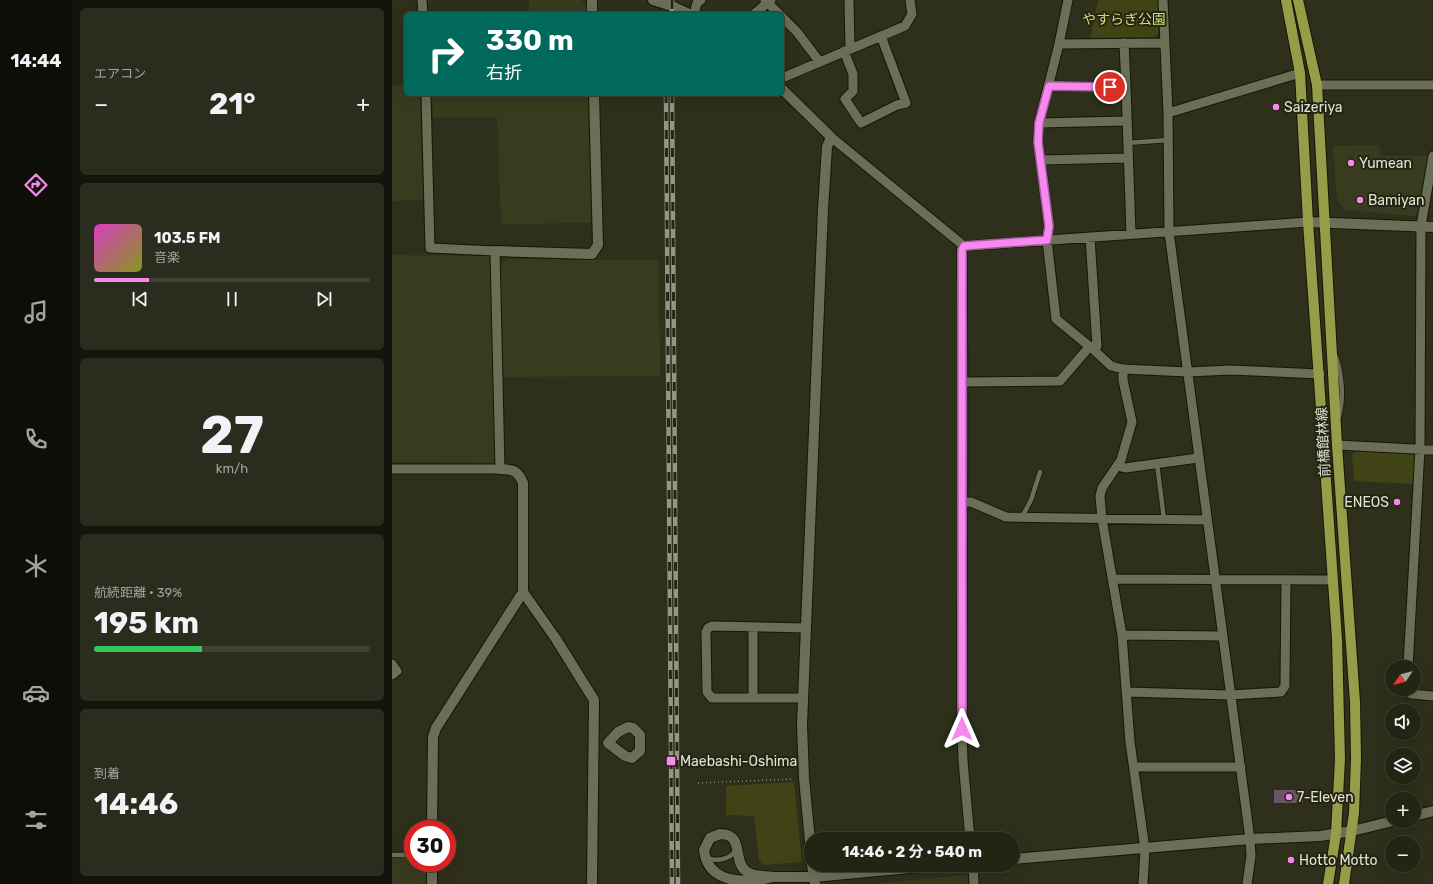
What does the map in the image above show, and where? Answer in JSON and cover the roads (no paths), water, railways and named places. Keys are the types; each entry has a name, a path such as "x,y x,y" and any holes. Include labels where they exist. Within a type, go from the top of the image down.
{"main road":[{"name":"前橋館林線","path":"1286,0 1300,73 1308,222 1334,580 1340,759 1336,834 1328,884"},
{"name":"前橋館林線","path":"1298,0 1317,85 1337,446 1355,702 1356,758 1352,831 1344,884"}],"street":[{"path":"422,0 423,12"},
{"path":"592,0 592,12"},
{"path":"653,0 685,12"},
{"path":"695,12 697,3 701,0"},
{"path":"849,0 847,50 853,74 853,91 844,98 861,123 896,105 906,102 881,36"},
{"path":"784,77 819,61 905,26 912,14 910,0"},
{"path":"1068,0 1059,44 1039,123 1038,142 1049,226 1047,240 1056,319 1092,348 1111,366 1123,369 1188,372 1230,370 1320,374"},
{"path":"1163,0 1168,113 1169,232 1250,839 1251,856 1247,884"},
{"path":"756,12 768,1 777,12"},
{"path":"784,19 797,32 819,61"},
{"path":"1124,43 1127,158 1131,234"},
{"path":"1059,44 1165,43"},
{"path":"1168,113 1300,73"},
{"path":"1317,85 1433,85"},
{"path":"1049,86 1126,87"},
{"path":"784,90 831,137 964,246 1308,222 1433,227"},
{"path":"426,96 430,248 592,254 598,245 594,96"},
{"path":"1039,123 1126,121"},
{"path":"809,832 804,778 803,698 823,209 827,147 831,137"},
{"path":"1408,660 1420,449 1421,226 1433,156"},
{"path":"1041,160 1127,158"},
{"path":"964,382 1060,381 1092,348 1097,346 1090,237"},
{"path":"964,246 962,502 963,754 969,832"},
{"path":"495,251 500,469"},
{"path":"1123,369 1123,380 1132,422 1118,466 1101,491 1102,519 1122,635 1130,742 1145,849 1144,884"},
{"path":"1337,446 1433,450"},
{"path":"1118,466 1125,468 1198,458"},
{"path":"392,469 512,470 519,474 523,483 523,592 434,733 432,820"},
{"path":"962,502 971,502 1003,517 1207,520"},
{"path":"1113,579 1334,580"},
{"path":"1127,692 1230,695 1274,693 1284,689 1286,580"},
{"path":"523,592 556,639 594,700 595,743 592,804 592,884"},
{"path":"803,698 714,699 708,694 706,632 708,628 712,626 806,628"},
{"path":"753,627 753,698"},
{"path":"1122,635 1223,636"},
{"path":"392,664 397,671 392,674"},
{"path":"1421,695 1433,696"},
{"path":"595,743 608,743"},
{"path":"1134,767 1241,767"},
{"path":"1421,814 1433,811"},
{"path":"1020,858 1250,839 1336,834 1385,823"},
{"path":"773,877 765,881 742,883 728,881 718,876 710,869 705,857 704,850 706,842 714,835 726,834 730,836 737,848 743,869 751,874 814,880 882,872"},
{"path":"432,872 432,884"},
{"path":"973,872 974,884"}],"lane":[{"path":"1127,143 1168,140"},
{"path":"1156,464 1164,519"},
{"path":"1022,517 1031,500 1040,472"},
{"path":"705,857 713,860 725,858 734,854 737,848"},
{"path":"392,855 404,855"}],"railway":[{"path":"672,0 672,12"},
{"path":"666,96 672,884"},
{"path":"672,96 678,884"}],"place":[{"name":"Saizeriya","path":"1276,107"},
{"name":"Yumean","path":"1351,163"},
{"name":"Bamiyan","path":"1360,200"},
{"name":"ENEOS","path":"1397,502"},
{"name":"Maebashi-Oshima","path":"671,761"},
{"name":"7-Eleven","path":"1289,797"},
{"name":"Hotto Motto","path":"1291,860"}],"park label":[{"name":"やすらぎ公園","path":"1124,19"}]}
